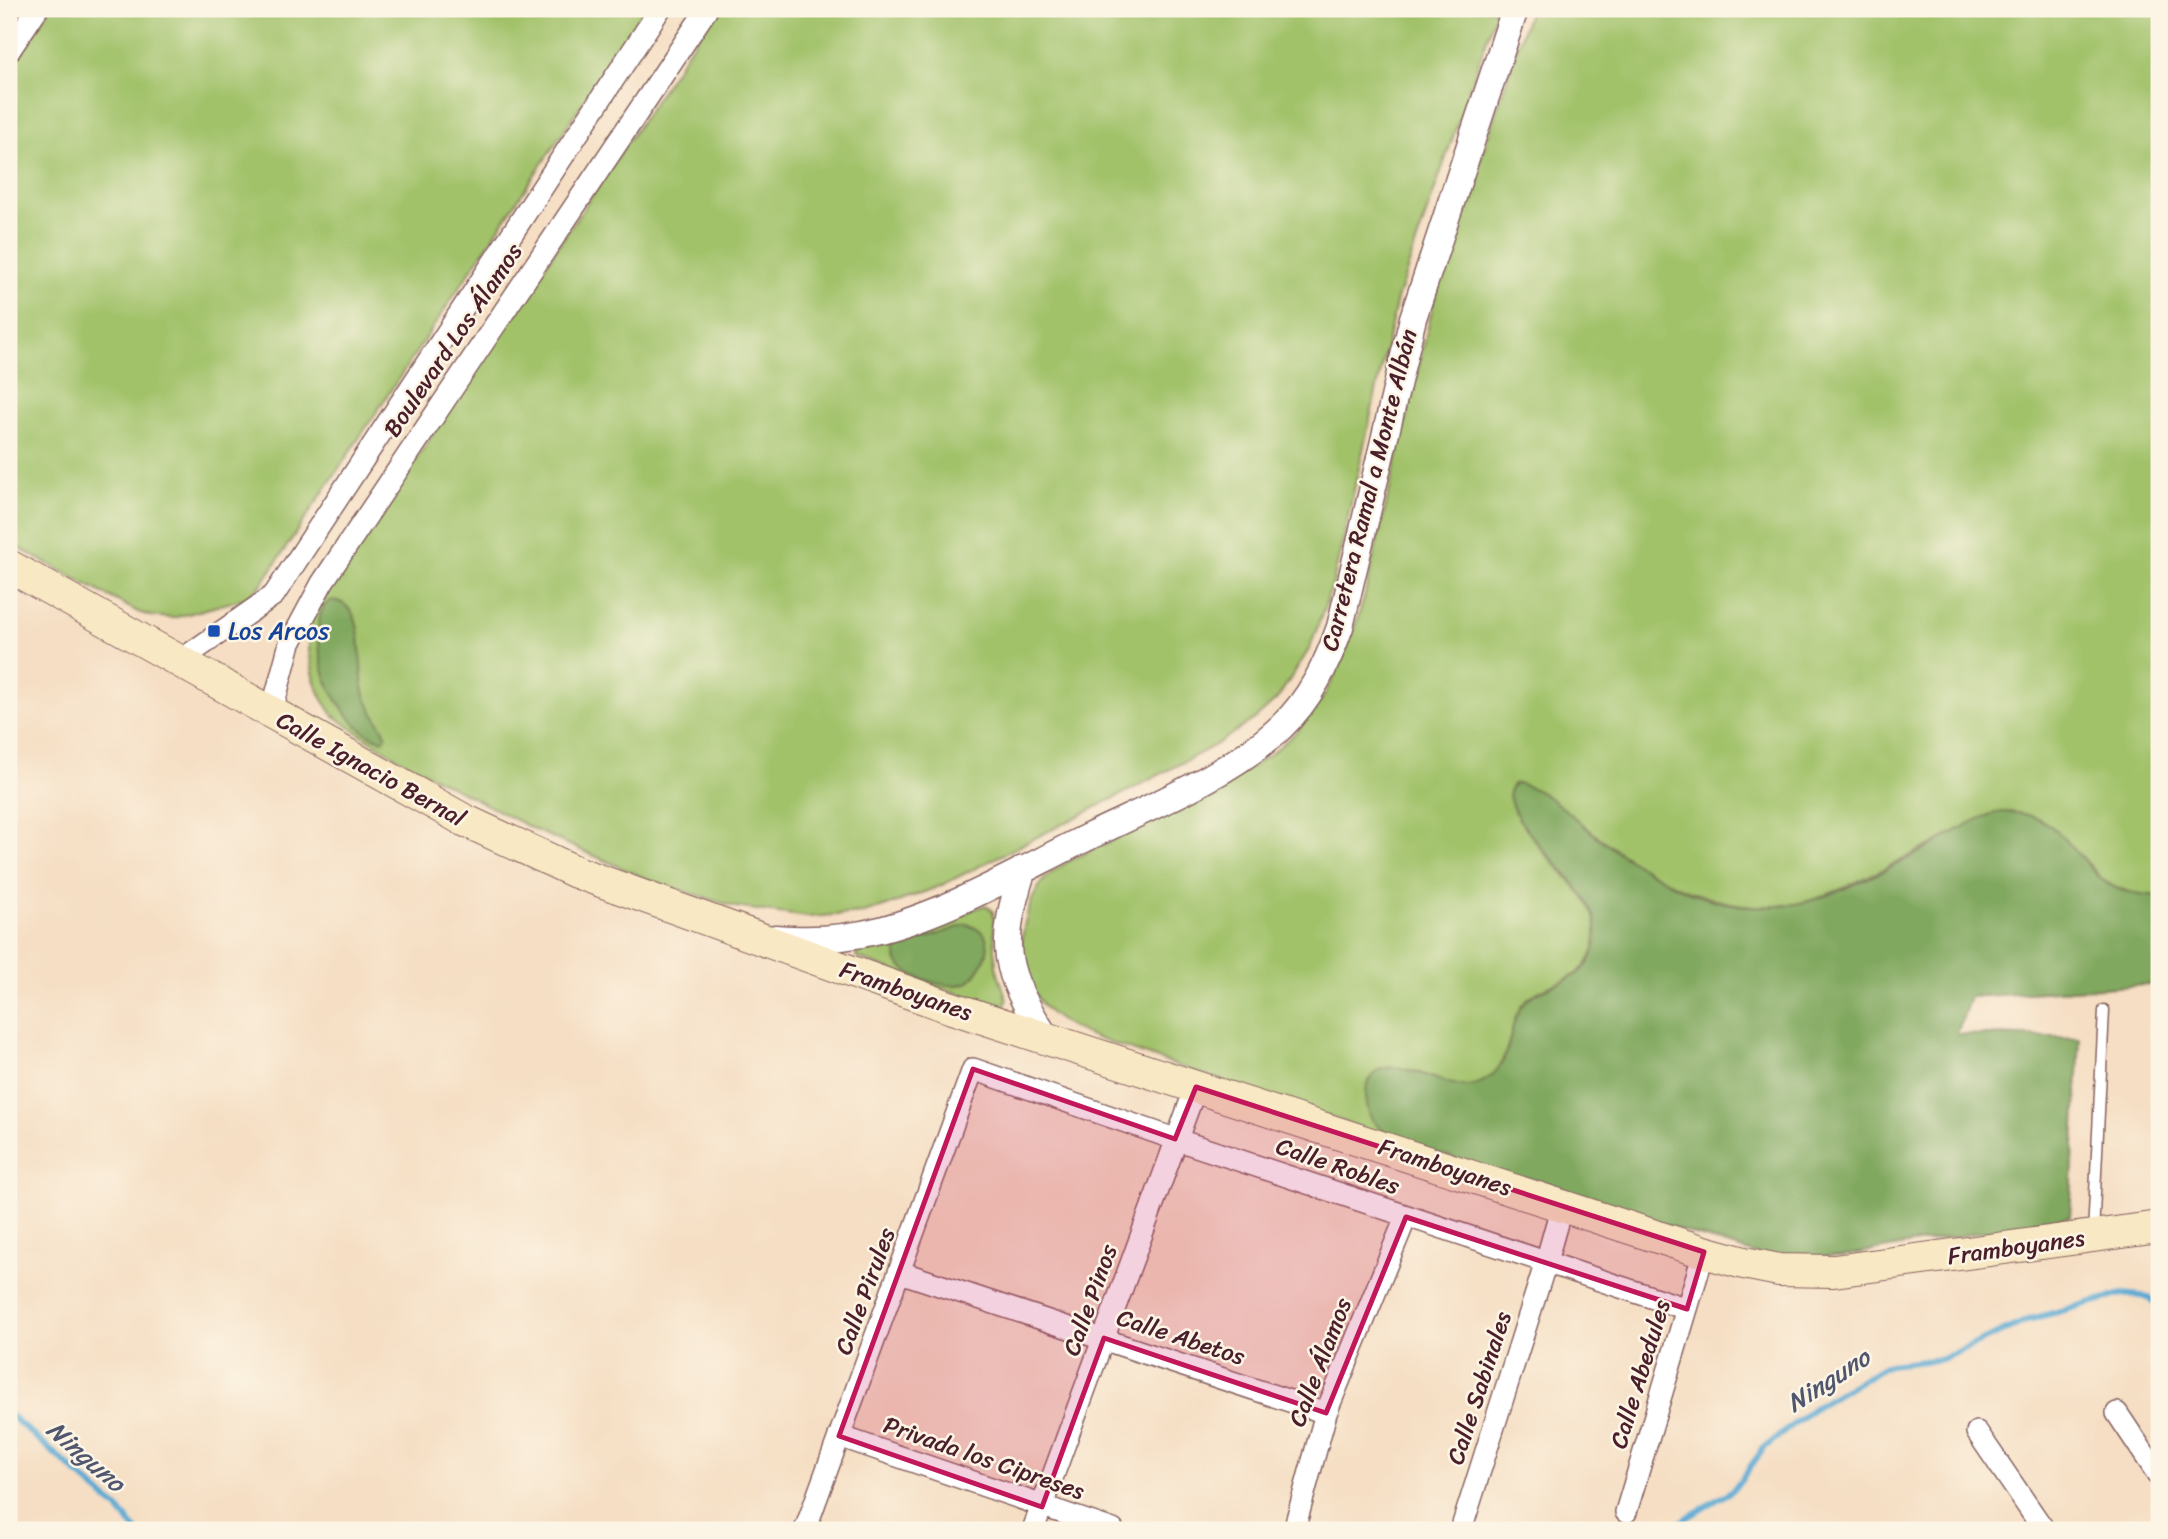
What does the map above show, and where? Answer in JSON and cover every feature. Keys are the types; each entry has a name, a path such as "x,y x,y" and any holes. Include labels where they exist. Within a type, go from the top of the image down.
{"main road":[{"name":"Calle Ignacio Bernal","path":"9,566 464,820 536,855 618,889 750,936"},
{"name":"Framboyanes","path":"750,936 1046,1038 1744,1263 1779,1270 1834,1271 2159,1227"}],"street":[{"path":"9,51 37,9"},
{"path":"660,9 693,29"},
{"name":"Boulevard Los Álamos","path":"178,662 274,595 660,9"},
{"name":"Boulevard Los Álamos","path":"271,714 290,643 322,583 707,9"},
{"name":"Carretera Ramal a Monte Albán","path":"750,936 829,939 870,933 938,909 1185,789 1262,743 1300,707 1322,671 1340,627 1413,318 1515,9"},
{"path":"1023,869 1007,927 1008,954 1016,988 1046,1038"},
{"name":"Calle Robles","path":"973,1069 1406,1217 1687,1309"},
{"name":"Calle Pirules","path":"805,1530 973,1069"},
{"name":"Calle Pinos","path":"1033,1530 1196,1087"},
{"name":"Calle Sabinales","path":"1463,1530 1562,1205"},
{"name":"Calle Álamos","path":"1294,1530 1326,1413 1406,1217"},
{"name":"Calle Abedules","path":"1626,1511 1704,1252"},
{"name":"Calle Abetos","path":"900,1272 1326,1413"},
{"path":"2117,1413 2159,1476"},
{"path":"1977,1432 2044,1530"},
{"name":"Privada los Cipreses","path":"839,1436 1112,1530"}],"lane":[{"path":"2093,1237 2104,1010"}],"highlighted area":[{"path":"973,1069 1175,1139 1196,1087 1704,1252 1687,1309 1406,1217 1326,1413 1104,1338 1042,1507 839,1436"}],"green space":[{"path":"50,9 645,9 261,585 246,598 173,618 138,612 9,543 9,72"},
{"path":"716,9 1497,9 1397,299 1333,583 1310,648 1277,699 1256,718 1212,747 1136,787 940,886 864,913 808,917 736,907 652,881 535,830 406,763 333,715 315,682 309,652 312,616"},
{"path":"1530,9 2159,9 2159,896 2131,893 2105,882 2082,857 1965,826 1894,864 1821,897 1805,902 1770,906 1737,904 1705,897 1645,869 1617,851 1564,809 1514,811 1542,850 1591,908 1596,924 1594,948 1588,962 1577,973 1538,992 1525,1003 1499,1067 1483,1082 1459,1086 1407,1069 1394,1068 1382,1070 1371,1078 1376,1124 1400,1141 1096,1038 1059,1020 1042,1004 1029,982 1022,958 1023,935 1028,911 1037,889 1057,868 1179,808 1246,771 1286,741 1301,726 1335,675 1364,598 1435,297"},
{"path":"333,600 345,605 353,614 357,625 362,683 372,711 386,734 383,740 365,732 349,717 327,681 318,637 321,613"},
{"path":"1513,784 1539,791 1639,866 1689,892 1731,904 1774,906 1820,898 1886,869 1976,820 2003,812 2022,814 2051,826 2110,885 2130,892 2159,896 2159,984 1970,997 1957,1034 2080,1038 2070,1217 1842,1256 1765,1257 1400,1141 1382,1129 1371,1118 1366,1097 1369,1081 1378,1071 1389,1068 1403,1069 1465,1086 1478,1084 1500,1067 1515,1020 1527,1000 1577,974 1585,968 1592,956 1596,931 1593,914 1580,892 1515,812 1509,792"},
{"path":"986,905 993,911 996,966 1007,1001 1004,1007 934,986 856,957 860,949"},
{"path":"967,924 983,932 988,945 982,965 969,982 951,985 929,981 909,972 896,960 897,949 906,943"}],"waterway":[{"name":"Ninguno","path":"1667,1530 1733,1490 1764,1448 1815,1407 1888,1365 1942,1359 2028,1320 2122,1294 2149,1297 2159,1306"},
{"name":"Ninguno","path":"9,1414 118,1509 136,1530"}],"place":[{"name":"Los Arcos","path":"214,631"}]}
